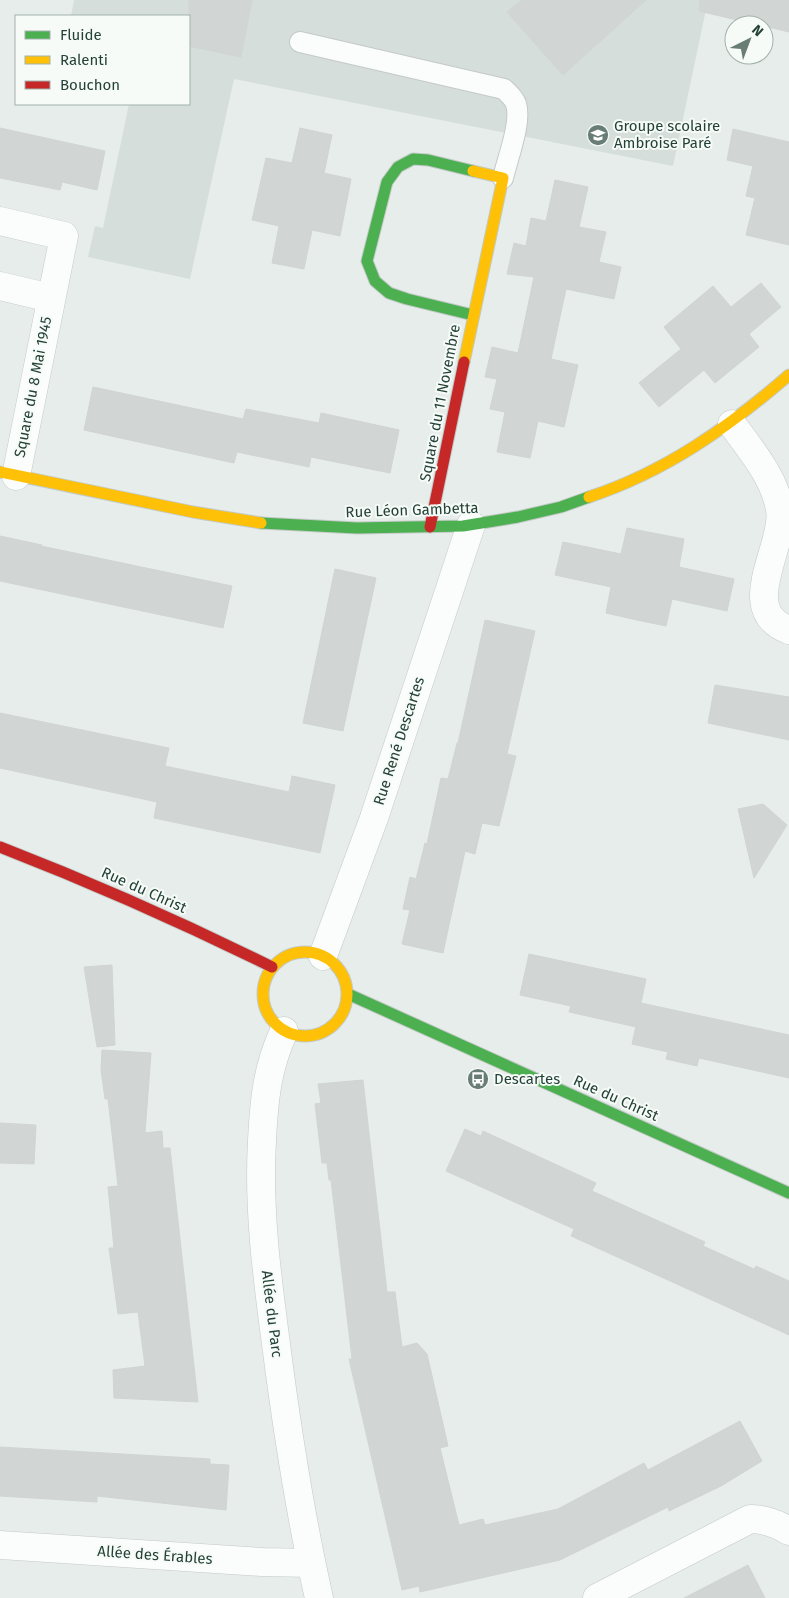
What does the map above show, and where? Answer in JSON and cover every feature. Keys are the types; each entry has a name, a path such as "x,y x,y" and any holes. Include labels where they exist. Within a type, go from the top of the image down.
{"street":[{"name":"Square du 11 Novembre","path":"430,527 503,178 428,160 413,159 398,167 387,182 367,261 369,273 379,286 394,296 473,315"},
{"name":"Square du 8 Mai 1945","path":"0,221 64,236 51,298 8,474"},
{"name":"Square du 8 Mai 1945","path":"0,286 51,298"},
{"name":"Rue Léon Gambetta","path":"8,474 248,521 323,527 471,525 553,510 635,480 692,449 732,424 789,375"},
{"path":"732,424 759,461 774,488 780,512 777,536 764,584 764,602 771,617 782,627 789,630"},
{"name":"Rue René Descartes","path":"323,956 374,818 471,525"},
{"name":"Rue du Christ","path":"0,847 64,872 184,924 272,967"},
{"path":"310,952 323,956 335,963 343,974 348,994 342,1015 338,1022 320,1034 305,1036 284,1031 278,1027 269,1015 264,1001 263,987 268,972 283,958 296,953 310,952"},
{"name":"Rue du Christ","path":"348,994 789,1193"},
{"name":"Allée du Parc","path":"284,1031 272,1062 263,1108 260,1166 262,1217 285,1412 311,1563 319,1598"},
{"path":"597,1598 750,1519 762,1519 778,1524 789,1531"},
{"name":"Allée des Érables","path":"0,1545 262,1562 311,1563"}],"lane":[{"path":"300,42 504,89 517,105 517,115 516,127 503,178"}],"shaded area":[{"name":"Groupe scolaire Ambroise Paré","path":"74,0 708,0 673,166 234,79 190,279 88,257 95,226 103,228 129,105 190,105 190,15 71,15"}],"building":[{"path":"189,0 252,0 241,57 190,46"},
{"path":"521,0 646,0 563,75 507,12"},
{"path":"700,0 789,0 789,32 774,28 774,15 724,15 724,17 699,11"},
{"path":"0,128 105,151 97,190 62,182 60,190 0,178"},
{"path":"300,128 332,135 324,173 351,179 340,236 312,230 304,269 272,263 279,226 252,220 266,158 292,163"},
{"path":"733,129 789,142 789,245 746,235 755,198 746,196 753,166 727,160"},
{"path":"555,180 588,187 579,227 606,232 599,262 621,267 614,299 566,289 551,359 578,365 564,427 538,421 530,458 497,452 505,412 490,409 497,379 485,377 492,347 518,353 534,277 507,274 514,243 526,246 531,218 546,221"},
{"path":"761,283 781,307 749,334 759,347 715,383 704,370 659,407 639,383 681,349 664,327 713,286 731,307"},
{"path":"93,387 243,419 246,409 319,423 321,413 399,430 390,473 311,457 309,467 237,452 234,463 84,430"},
{"path":"627,528 684,539 679,567 734,579 727,611 672,599 666,626 637,620 606,613 611,587 555,575 563,542 621,554"},
{"path":"0,536 232,586 223,628 0,581"},
{"path":"335,569 376,578 343,731 303,723"},
{"path":"485,620 535,631 507,754 516,756 499,826 482,823 475,854 465,851 443,953 402,944 410,910 403,909 410,877 416,879 425,843 427,844 441,778 448,779 458,743"},
{"path":"715,685 789,697 789,740 708,723"},
{"path":"0,713 169,748 165,766 289,792 292,776 335,785 320,853 154,818 157,802 0,768"},
{"path":"763,804 787,825 754,878 738,809"},
{"path":"529,954 646,979 636,1027 569,1012 571,1006 520,995"},
{"path":"112,965 115,1045 97,1047 84,967"},
{"path":"641,1003 789,1035 789,1078 699,1058 697,1066 666,1059 668,1052 632,1044"},
{"path":"102,1050 151,1053 145,1133 162,1131 163,1148 170,1148 198,1402 114,1398 113,1370 145,1366 138,1312 118,1314 109,1248 114,1248 108,1187 118,1186 108,1099 105,1099 101,1070"},
{"path":"363,1080 387,1292 395,1292 402,1347 417,1343 427,1354 448,1446 440,1448 459,1525 483,1519 485,1525 558,1509 644,1463 648,1470 740,1421 762,1461 721,1486 669,1511 668,1507 560,1560 420,1592 419,1586 402,1590 349,1359 352,1359 331,1180 329,1180 327,1163 322,1163 315,1104 321,1103 318,1084"},
{"path":"0,1123 36,1125 34,1164 0,1163"},
{"path":"465,1129 481,1136 483,1131 596,1183 592,1191 705,1242 703,1246 754,1269 756,1266 789,1281 789,1335 571,1236 574,1229 446,1171"},
{"path":"0,1447 210,1459 210,1464 229,1465 226,1510 97,1496 97,1502 0,1496"},
{"path":"748,1565 765,1598 684,1598"}],"traffic: fast":[{"path":"473,171 428,160 413,159 398,167 387,182 367,261 375,281 389,293 473,315"},
{"path":"261,523 357,528 463,526 518,517 561,507 589,497"},
{"path":"348,994 789,1193"}],"traffic: slow":[{"path":"464,362 503,178 473,171"},
{"path":"589,497 644,475 695,446 743,412 789,375"},
{"path":"0,472 193,512 261,523"},
{"path":"305,952 321,955 335,964 344,978 347,994 344,1010 335,1024 321,1033 305,1036 289,1033 275,1024 266,1010 263,994 266,978 275,964 289,955 305,952"}],"traffic: jam":[{"path":"430,527 464,362"},
{"path":"0,847 138,904 272,967"}],"place":[{"name":"Groupe scolaire Ambroise Paré","path":"598,135"},
{"name":"Descartes","path":"478,1079"}]}
